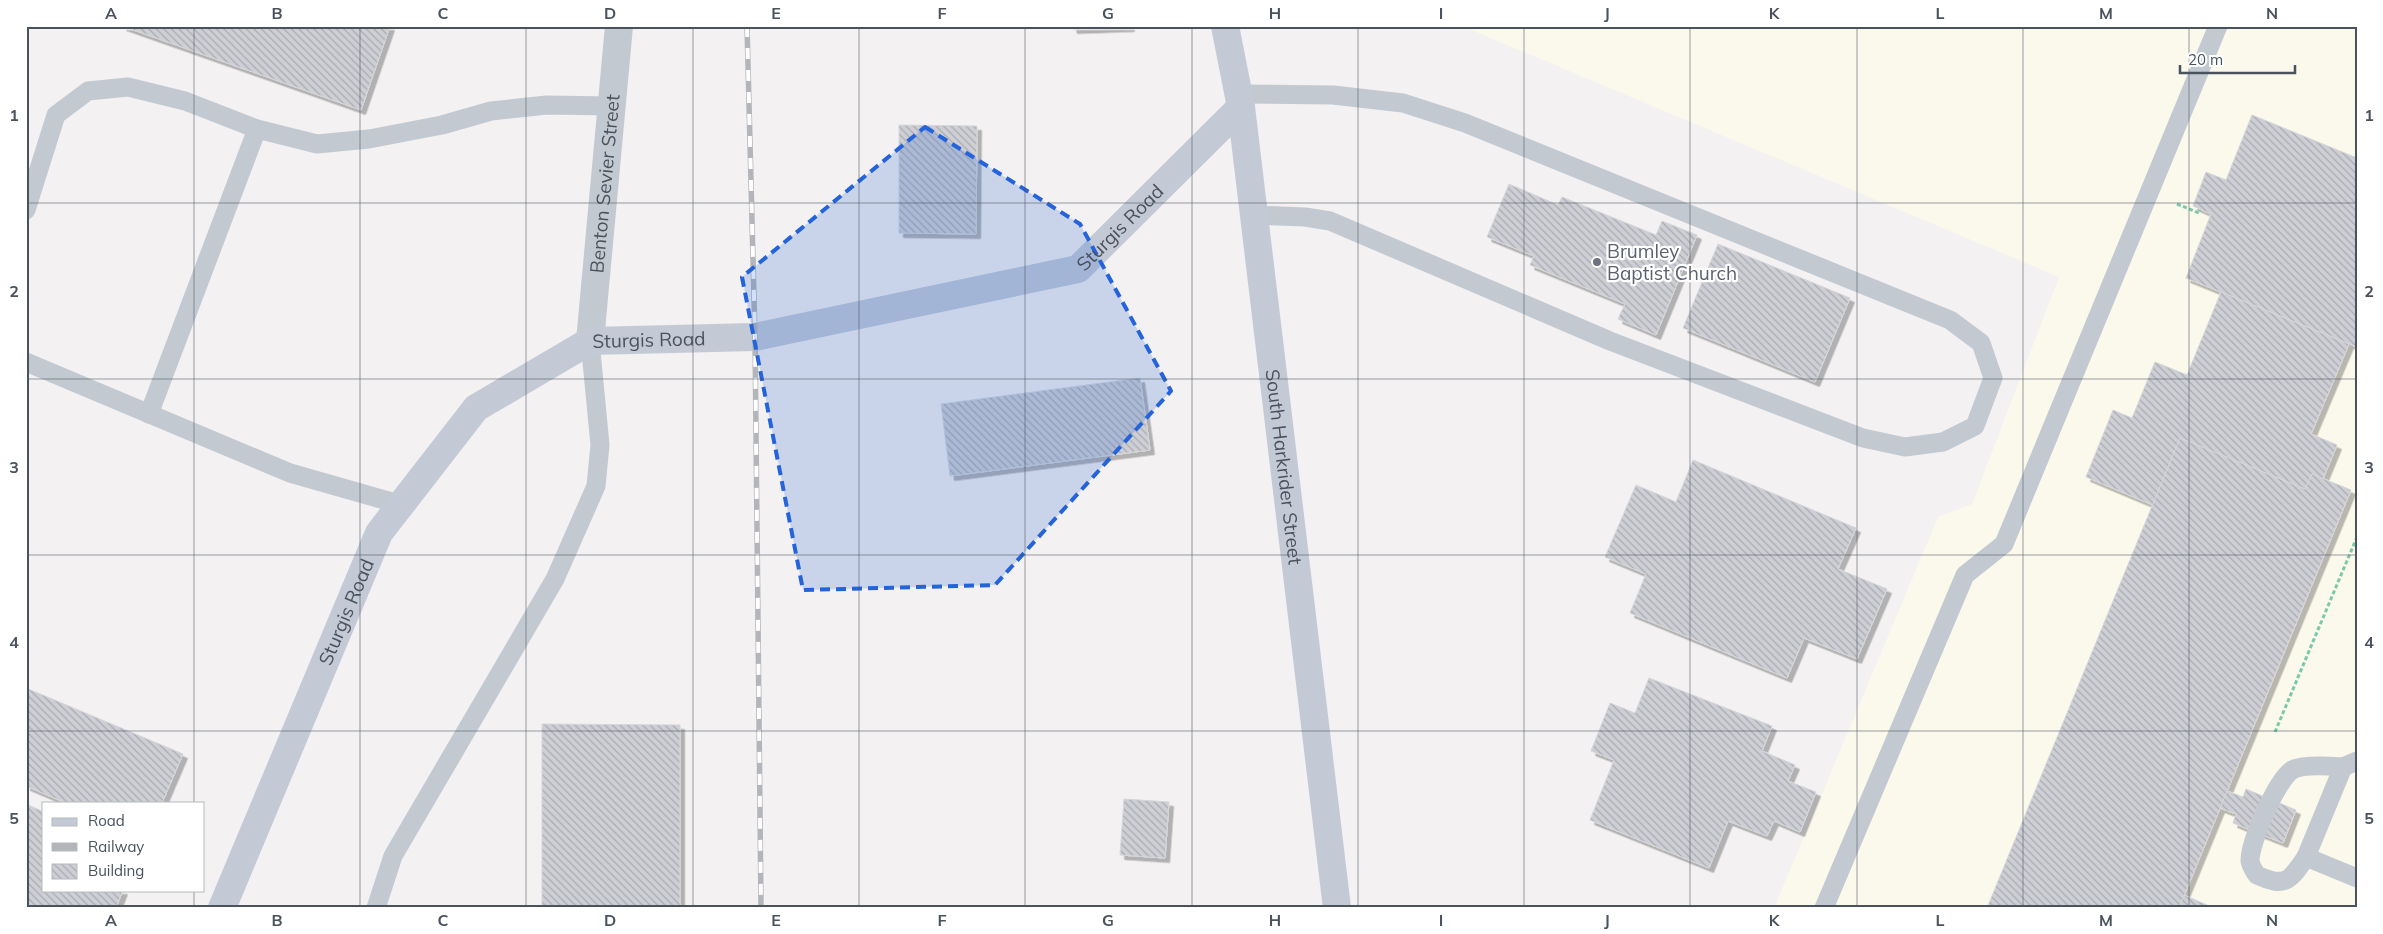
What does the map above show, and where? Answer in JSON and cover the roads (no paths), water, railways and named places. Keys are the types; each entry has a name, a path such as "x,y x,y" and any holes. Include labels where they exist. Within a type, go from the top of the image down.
{"street":[{"name":"Benton Sevier Street","path":"590,341 619,26"},
{"name":"South Harkrider Street","path":"1225,26 1240,101 1337,908"},
{"name":"Sturgis Road","path":"222,908 379,534 476,408 590,341 755,337 1078,269 1240,101"}],"lane":[{"path":"1824,908 1964,575 2004,544 2218,26"},
{"path":"26,210 56,116 88,91 128,87 185,101 257,129 317,144 369,139 442,125 491,111 547,105 611,106"},
{"path":"1240,101 1333,95 1403,103 1465,123 1950,320 1981,343 1993,378 1975,426 1942,442 1905,447 1863,438 1610,341 1330,221 1305,217 1254,215"},
{"path":"149,414 257,129"},
{"path":"376,908 393,856 555,579 596,486 600,445 590,341"},
{"path":"26,362 290,473 402,505"},
{"path":"2350,764 2306,857 2292,878 2274,883 2257,875 2250,863 2253,845 2277,786 2293,769 2350,764"},
{"path":"2306,857 2357,878"}],"railway":[{"path":"747,26 755,337 761,908"}],"place":[{"name":"Brumley Baptist Church","path":"1597,262"}]}
